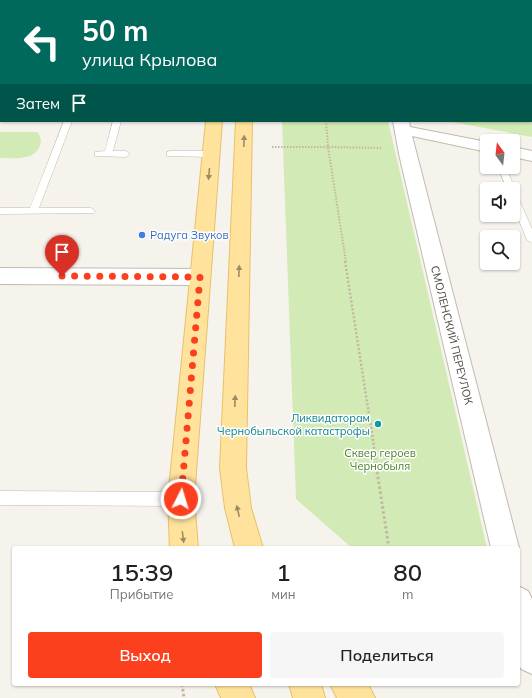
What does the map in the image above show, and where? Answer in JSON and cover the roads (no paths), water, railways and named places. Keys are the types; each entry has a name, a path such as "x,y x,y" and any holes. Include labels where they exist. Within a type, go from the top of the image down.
{"main road":[{"path":"184,546 181,499 193,277 211,154 214,122"},
{"path":"244,122 233,468 238,512 248,546"},
{"path":"223,686 226,698"},
{"path":"232,686 239,698"},
{"path":"306,686 309,698"},
{"path":"348,686 359,698"}],"street":[{"path":"403,133 480,146"},
{"name":"СМОЛЕНСКИЙ ПЕРЕУЛОК","path":"403,133 505,546"},
{"path":"520,153 532,156"},
{"path":"0,276 193,277"},
{"path":"524,616 532,658"}],"lane":[{"path":"33,211 68,122"},
{"path":"108,154 117,122"},
{"path":"98,154 126,154"},
{"path":"170,154 211,154"},
{"path":"0,211 91,211"},
{"path":"520,211 531,236"},
{"path":"0,498 181,499"}],"place":[{"name":"Радуга Звуков","path":"142,235"},
{"name":"Ликвидаторам Чернобыльской катастрофы","path":"378,424"}],"park label":[{"name":"Сквер героев Чернобыля","path":"380,459"}]}
